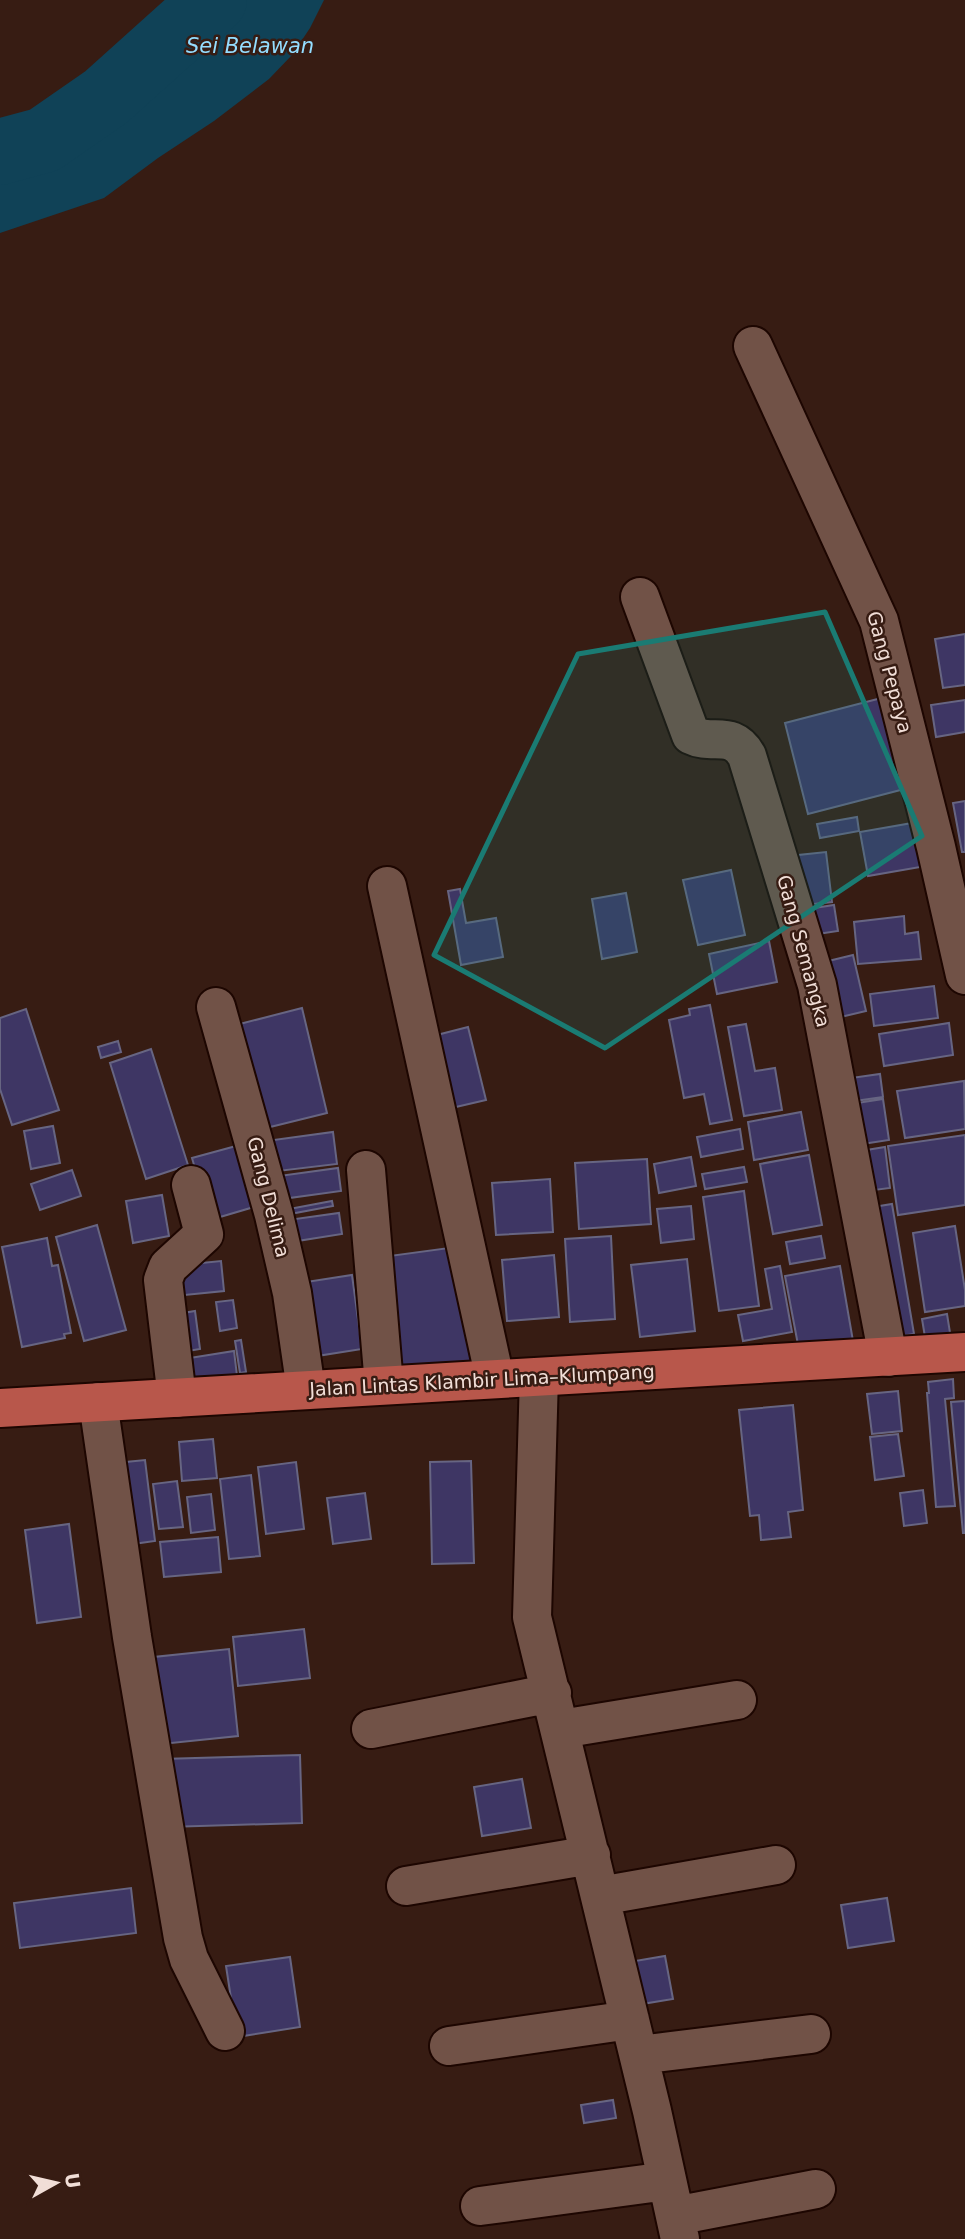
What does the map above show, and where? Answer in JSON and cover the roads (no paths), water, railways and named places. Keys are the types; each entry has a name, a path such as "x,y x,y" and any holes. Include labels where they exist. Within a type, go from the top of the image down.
{"main road":[{"name":"Jalan Lintas Klambir Lima–Klumpang","path":"0,1408 965,1352"}],"street":[{"name":"Gang Pepaya","path":"753,346 879,621 965,975"},
{"name":"Gang Semangka","path":"640,597 691,735 736,741 747,756 817,985 888,1357"},
{"path":"387,886 495,1379"},
{"name":"Gang Delima","path":"216,1007 259,1153 277,1226 292,1293 306,1390"},
{"path":"366,1170 384,1385"},
{"path":"177,1398 163,1280 168,1267 204,1234 191,1185"},
{"path":"539,1377 532,1617 674,2212"},
{"path":"98,1402 132,1637 177,1910 189,1959 225,2031"},
{"path":"371,1729 556,1711 737,1700"},
{"path":"407,1886 591,1856"},
{"path":"600,1896 776,1865"},
{"path":"449,2046 811,2034"},
{"path":"480,2206 674,2212 816,2189"}],"water":[{"name":"Sei Belawan","path":"243,0 324,0 292,55 269,79 214,121 104,198 0,233 0,177 56,157 93,138 143,105 170,81"}],"waterway":[{"name":"Sei Belawan","path":"0,152 44,140 106,97 214,0"}]}
